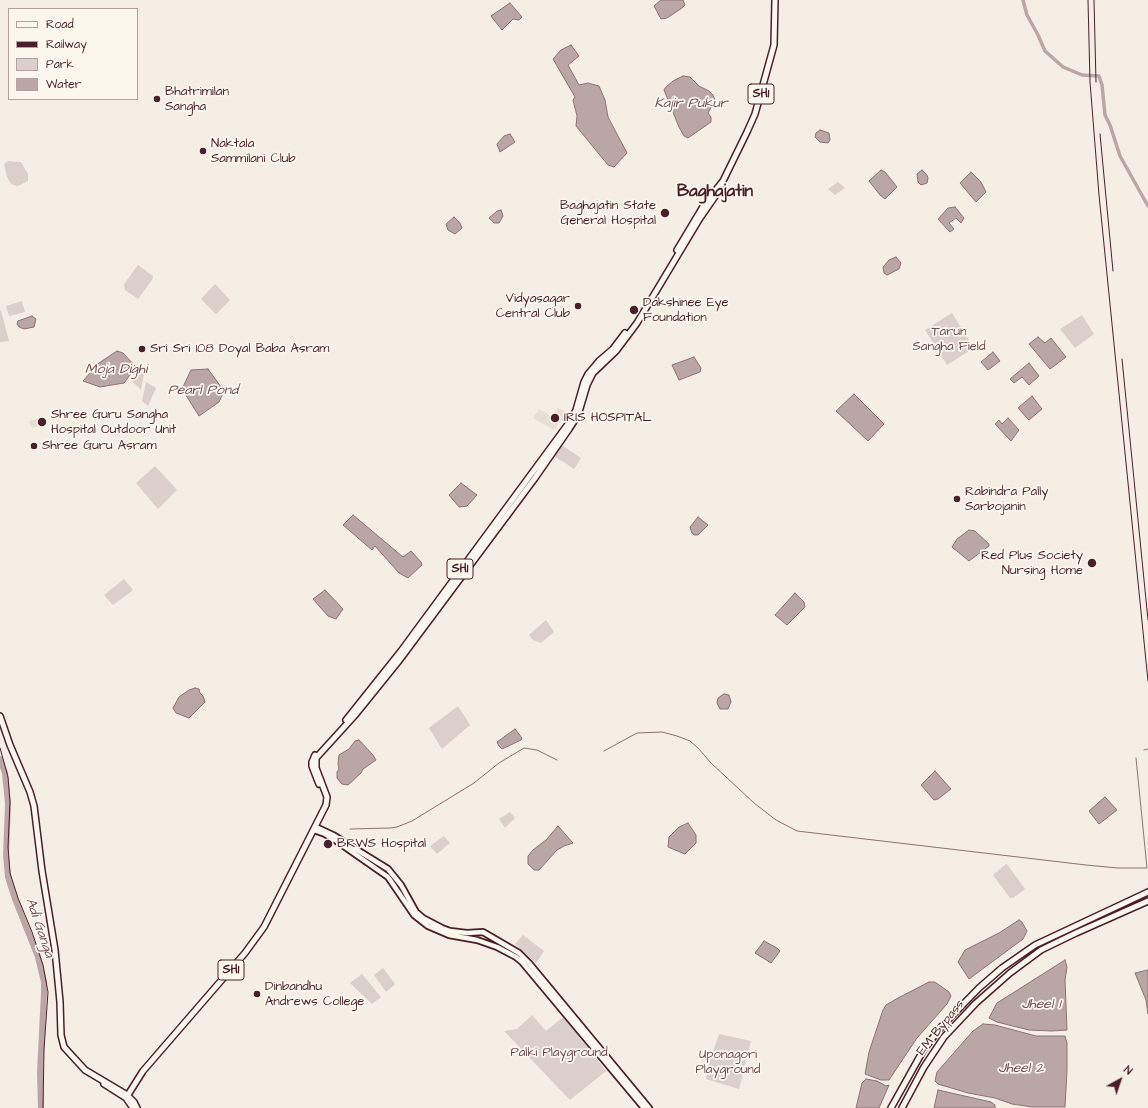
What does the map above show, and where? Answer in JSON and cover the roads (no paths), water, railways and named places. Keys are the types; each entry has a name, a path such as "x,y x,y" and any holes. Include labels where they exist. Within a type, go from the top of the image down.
{"main road":[{"name":"SH1","path":"126,1097 137,1079 158,1053 246,953 260,934 324,811 327,800 316,768 316,758 364,704 438,604 535,478 575,416 593,373 616,352 637,323 700,218 716,195 747,132 758,104 774,45 776,0"},
{"name":"SH1","path":"575,416 586,378 599,360 613,349 635,321 694,220 723,181"},
{"path":"0,716 10,745 30,792 34,806 42,871 55,950 60,1002 61,1035 64,1047 85,1070 134,1102 137,1108"},
{"path":"315,829 335,840 388,877 414,915 428,926 449,935 478,940 497,947 516,957 563,1007 649,1108"},
{"path":"315,829 333,835 390,871 401,885 416,912 422,918 450,931 467,933 483,932 519,953 644,1108"},
{"path":"891,1108 919,1056 930,1040 969,997 1002,968 1042,941 1148,892"},
{"name":"EM Bypass","path":"902,1108 924,1067 944,1037 976,1003 1010,972 1041,950 1148,901"},
{"path":"126,1097 133,1108"}],"water":[{"path":"661,0 683,0 685,5 667,18 661,19 654,6"},
{"path":"510,3 522,17 519,20 513,19 502,30 491,16"},
{"path":"571,45 579,56 568,65 579,85 588,83 599,86 605,100 608,117 627,153 614,167 608,165 576,126 577,116 573,100 575,97 553,59 561,50"},
{"name":"Kajir Pukur","path":"683,76 690,77 699,86 709,91 715,100 708,113 711,117 711,122 688,138 684,136 679,127 664,90 673,81"},
{"path":"820,130 829,133 830,140 828,143 820,142 815,137 816,133"},
{"path":"510,134 515,142 500,152 497,144 504,136"},
{"path":"881,170 885,172 897,187 885,199 869,181"},
{"path":"922,170 928,178 927,183 921,185 918,182 917,174"},
{"path":"971,172 981,182 986,192 976,202 960,183"},
{"path":"955,207 964,218 961,223 956,218 949,223 954,229 950,232 938,219 948,208"},
{"path":"501,210 503,216 499,223 494,223 489,218 497,211"},
{"path":"454,217 460,223 462,228 455,234 448,230 446,224"},
{"path":"896,257 901,263 899,269 887,275 884,273 883,267 889,260"},
{"path":"32,316 36,319 34,327 24,329 19,327 17,324 18,321"},
{"path":"1038,337 1045,343 1051,338 1066,357 1050,369 1029,344"},
{"name":"Moja Dighi","path":"117,351 123,353 136,367 124,383 100,387 83,381 99,363"},
{"path":"993,352 1000,361 988,370 981,362"},
{"path":"694,357 701,368 700,372 679,380 672,365"},
{"path":"1029,363 1039,376 1029,385 1022,377 1014,383 1010,379"},
{"name":"Pearl Pond","path":"208,369 224,391 219,402 199,416 182,389 191,370"},
{"path":"854,394 884,424 868,441 836,411"},
{"path":"1032,396 1042,409 1029,420 1018,408"},
{"path":"1008,418 1019,430 1011,441 995,424 999,420 1002,424"},
{"path":"461,483 477,495 467,506 459,507 449,495"},
{"path":"353,515 403,557 411,551 422,565 408,578 399,573 375,546 372,550 343,525"},
{"path":"698,517 708,525 698,535 694,535 690,527"},
{"path":"969,530 975,531 989,544 989,546 969,561 952,547 957,539"},
{"path":"325,590 343,609 336,619 328,616 313,599"},
{"path":"795,593 804,602 805,607 787,625 775,615"},
{"path":"195,688 199,689 205,702 189,718 176,713 173,708 179,697"},
{"path":"724,694 729,695 731,702 728,709 720,709 717,703 718,698"},
{"path":"515,729 522,738 521,740 502,749 497,742"},
{"path":"359,740 376,760 363,769 361,773 348,785 342,784 337,778 337,772 339,769 339,755 349,749 355,741"},
{"path":"935,771 951,789 938,799 934,800 921,785"},
{"path":"1105,797 1117,810 1099,824 1089,811"},
{"path":"688,823 696,835 696,843 685,854 668,847 669,837 679,827"},
{"path":"558,826 573,843 557,850 539,870 534,870 528,864 528,856 546,840"},
{"path":"1019,920 1022,922 1027,931 1023,939 969,979 958,962 965,950 999,933"},
{"path":"764,941 780,951 771,963 755,953"},
{"name":"Jheel 1","path":"1065,960 1067,967 1065,980 1067,1030 1029,1030 997,1022 989,1018 997,1003"},
{"path":"1148,970 1148,1014 1146,1000 1135,973"},
{"path":"929,982 935,982 949,992 951,996 947,1004 917,1038 889,1080 881,1080 865,1074 869,1052 886,1005"},
{"name":"Jheel 2","path":"983,1024 995,1025 1036,1036 1065,1036 1067,1043 1067,1070 1065,1107 1032,1107 1012,1104 995,1098 968,1093 938,1084 935,1081 937,1072 973,1031"},
{"path":"866,1079 877,1081 886,1086 889,1085 879,1108 856,1108 862,1083"},
{"path":"938,1090 991,1102 995,1105 995,1108 934,1108"}],"waterway":[{"path":"1023,0 1027,15 1045,51 1063,67 1082,75 1099,76 1102,85 1105,115 1110,125 1120,156 1148,206"},
{"path":"604,751 637,733 662,732 690,741 754,803 776,820 797,831 1086,865 1118,868 1147,868 1136,758"},
{"path":"350,829 390,828 412,821 474,783 499,763 524,748 537,750 557,760"},
{"path":"1144,750 1148,749"},
{"name":"Adi Ganga","path":"0,759 5,773 8,804 6,855 8,877 38,957 44,982 40,1073 41,1108"}],"railway":[{"path":"1088,0 1090,82 1099,195 1148,681"},
{"path":"1094,0 1096,82"},
{"path":"1100,134 1113,271"},
{"path":"1122,359 1148,620"},
{"path":"0,748 8,777 10,802 8,847 10,873 43,965 48,992 44,1049 43,1108"}],"place":[{"name":"Bhatrimilan Sangha","path":"157,99"},
{"name":"Naktala Sammilani Club","path":"203,151"},
{"name":"Baghajatin State General Hospital","path":"665,213"},
{"name":"Vidyasagar Central Club","path":"578,306"},
{"name":"Dakshinee Eye Foundation","path":"634,310"},
{"name":"Sri Sri 108 Doyal Baba Asram","path":"142,349"},
{"name":"IRIS HOSPITAL","path":"555,418"},
{"name":"Shree Guru Sangha Hospital Outdoor Unit","path":"42,422"},
{"name":"Shree Guru Asram","path":"34,446"},
{"name":"Rabindra Pally Sarbojanin","path":"957,499"},
{"name":"Red Plus Society Nursing Home","path":"1092,563"},
{"name":"BRWS Hospital","path":"328,844"},
{"name":"Dinbandhu Andrews College","path":"257,994"}],"district":[{"name":"Baghajatin","path":"715,192"}],"park label":[{"name":"Tarun Sangha Field","path":"949,340"},
{"name":"Palki Playground","path":"559,1053"},
{"name":"Uponagori Playground","path":"728,1062"}]}
